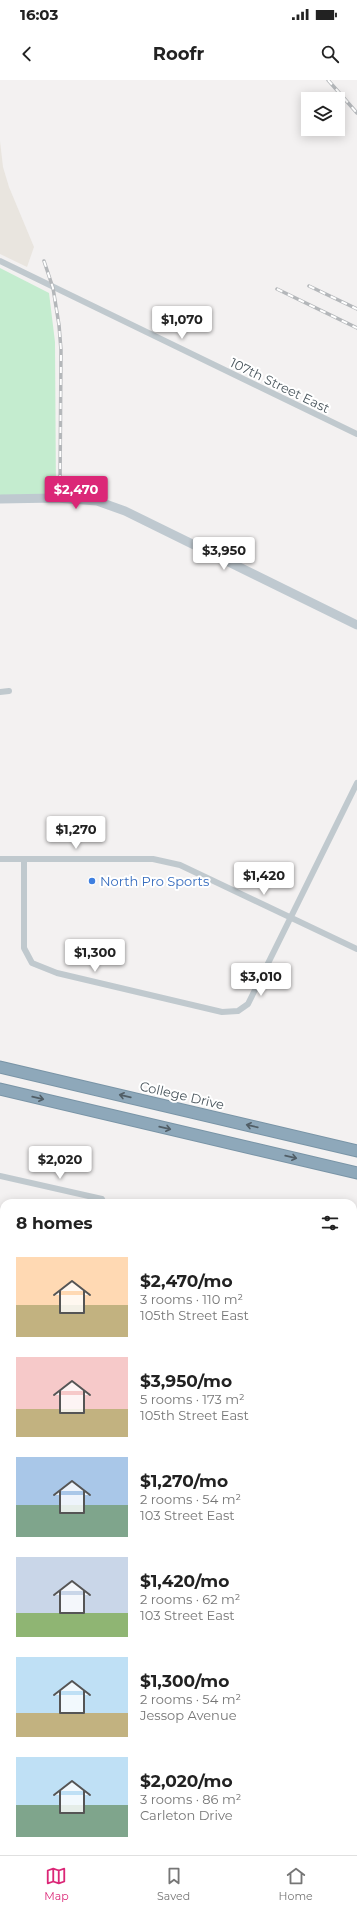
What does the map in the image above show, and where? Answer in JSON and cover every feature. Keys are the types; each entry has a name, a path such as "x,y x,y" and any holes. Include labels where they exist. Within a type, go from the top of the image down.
{"highway":[{"name":"College Drive","path":"0,1067 357,1151"},
{"path":"0,1089 357,1173"},
{"path":"317,1141 337,1141 357,1145"}],"street":[{"name":"107th Street East","path":"0,262 357,434"},
{"path":"0,499 56,498 97,501 125,511 357,625"},
{"path":"0,692 9,692"},
{"path":"24,859 24,948 32,963 57,973 222,1012 238,1011 248,1004 357,783"},
{"path":"0,859 153,859 180,865 357,949"},
{"path":"0,1176 102,1199"}],"shaded area":[{"path":"0,141 3,167 9,187 34,247 27,267 0,254"}],"green space":[{"path":"0,268 49,293 55,342 56,498 0,499"}],"railway":[{"path":"328,80 357,113"},
{"path":"44,261 53,288 59,325 61,350 60,489"},
{"path":"309,286 357,309"},
{"path":"277,289 357,328"}],"place":[{"name":"North Pro Sports","path":"92,881"}]}
